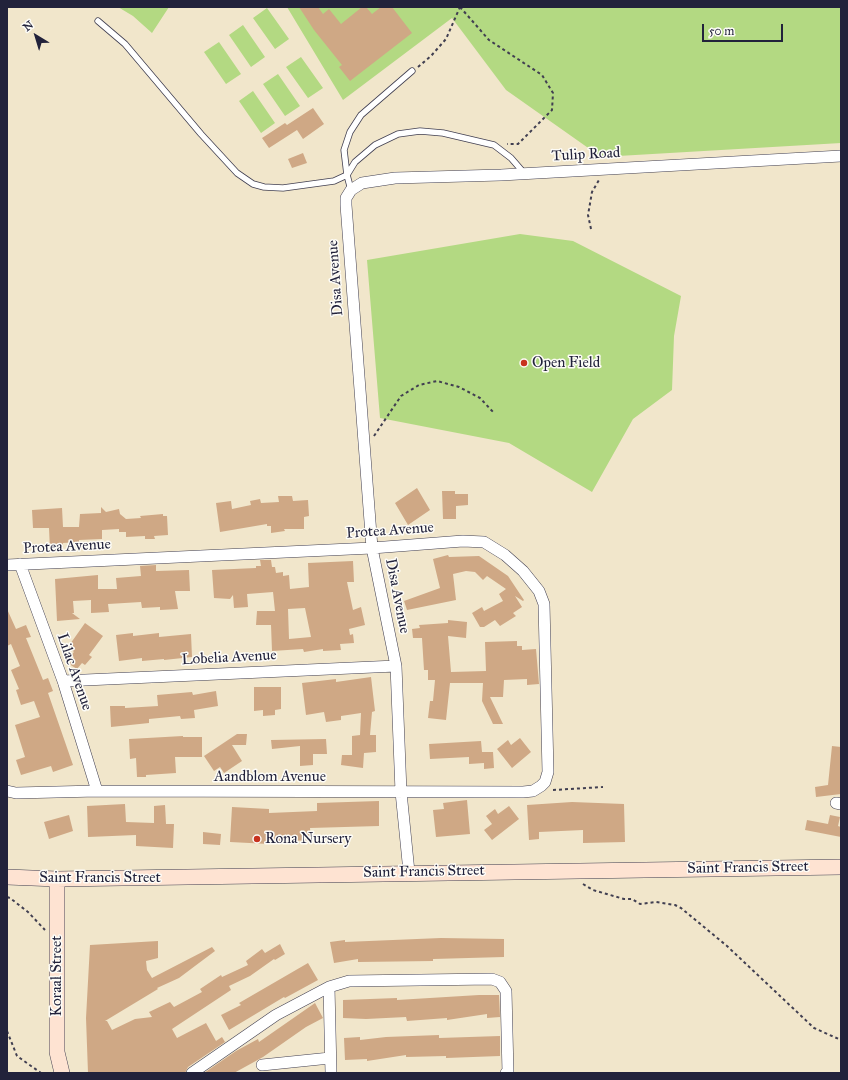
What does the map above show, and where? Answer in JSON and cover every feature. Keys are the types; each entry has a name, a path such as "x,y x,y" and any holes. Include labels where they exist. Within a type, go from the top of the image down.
{"street":[{"name":"Tulip Road","path":"351,190 362,183 395,178 606,169 841,156"},
{"name":"Disa Avenue","path":"351,190 346,198 346,205 372,548 396,666 401,792 409,872"},
{"name":"Protea Avenue","path":"7,565 372,548 463,541 484,542 505,555 523,571 539,591 544,604 548,772 545,782 528,791"},
{"name":"Lilac Avenue","path":"20,564 63,681 97,791"},
{"name":"Lobelia Avenue","path":"63,681 396,666"},
{"name":"Aandblom Avenue","path":"12,792 528,791"},
{"name":"Saint Francis Street","path":"7,877 56,879 409,872 841,867"},
{"name":"Koraal Street","path":"56,879 57,1052 62,1073"},
{"path":"192,1073 276,1015 329,987 349,981 492,979 500,982 506,991 508,1073 506,1073"},
{"path":"329,987 331,1073"},
{"path":"262,1065 330,1058"}],"lane":[{"path":"98,20 125,44 237,173 253,184 264,188 297,187 334,181 347,175 355,162 375,145 398,134 420,130 443,133 494,145 511,158 524,173"},
{"path":"351,190 347,175 344,150 350,132 361,115 412,71"}],"path":[{"path":"412,71 431,56 446,39 460,7 489,40 542,75 553,93 552,110 518,144 494,145"},
{"path":"591,229 588,215 592,192 606,169"},
{"path":"365,450 401,396 419,385 437,381 459,387 480,398 494,413"},
{"path":"528,791 603,787"},
{"path":"581,879 584,884 593,890 624,899 632,899 640,904 656,902 675,905 681,908 727,946 814,1028 841,1040"},
{"path":"7,897 28,912 57,945"},
{"path":"7,1031 17,1056 41,1073"}],"green space":[{"path":"118,7 169,7 152,33 133,16"},
{"path":"287,7 841,7 841,143 601,157 506,90 452,18 343,100"},
{"path":"267,8 289,39 275,49 253,18"},
{"path":"243,25 265,57 251,67 229,35"},
{"path":"219,42 241,74 226,84 204,52"},
{"path":"301,57 323,88 308,98 286,67"},
{"path":"278,74 300,106 285,116 263,84"},
{"path":"253,91 275,123 261,133 239,101"},
{"name":"Open Field","path":"520,234 573,241 681,296 674,336 672,390 633,419 592,492 509,443 380,418 367,260"}],"building":[{"path":"299,7 318,7 323,14 329,9 341,24 362,7 366,7 372,14 381,7 392,7 412,33 350,81 339,67 342,65 314,30"},
{"path":"313,108 324,124 303,139 297,130 269,148 262,138 285,123 287,125"},
{"path":"303,153 307,163 292,168 288,159"},
{"path":"417,488 430,510 408,525 395,503"},
{"path":"442,491 455,491 455,494 468,494 468,505 456,506 456,519 443,519"},
{"path":"278,496 292,496 293,501 308,500 309,516 304,517 304,529 284,529 285,531 271,533 271,526 267,526 267,524 220,532 216,503 231,501 232,509 251,505 250,501 260,499 261,503 279,502"},
{"path":"101,507 106,512 119,509 120,514 126,519 163,514 163,516 167,516 168,535 154,536 155,539 145,539 145,536 126,537 126,532 119,532 119,529 102,530 102,539 79,540 79,542 63,543 63,550 50,550 49,528 33,528 32,510 62,508 63,527 79,527 80,514 101,513"},
{"path":"448,555 449,557 479,556 508,576 524,600 523,601 515,596 522,607 513,613 516,616 500,626 495,620 484,627 480,627 472,613 482,607 484,611 503,601 499,594 506,589 487,576 483,580 475,572 466,571 453,574 456,600 407,610 404,601 440,588 433,559"},
{"path":"260,560 271,560 272,567 275,567 276,573 283,572 283,576 289,575 290,589 309,587 308,563 353,561 354,582 347,582 353,610 361,607 365,625 349,629 350,635 353,634 354,643 340,644 341,650 323,651 323,649 304,652 303,649 272,651 271,625 256,625 257,611 275,611 273,592 247,594 248,607 234,608 233,595 230,599 214,598 212,570 256,568 256,566 261,566","holes":["305,608 311,637 289,639 288,609"]},
{"path":"156,565 156,571 189,570 190,591 175,591 178,609 160,610 160,607 142,608 141,602 108,604 109,612 91,613 91,600 73,601 74,613 72,613 80,619 57,621 55,579 98,575 98,589 117,589 116,578 141,576 140,566"},
{"path":"7,609 16,629 26,625 31,637 26,638 43,680 48,678 53,691 48,693 73,765 53,772 51,766 21,775 16,760 25,757 15,725 40,717 34,701 21,705 16,690 19,689 11,670 20,666 11,644 7,646"},
{"path":"448,620 467,622 466,638 448,636 451,672 486,671 485,642 517,641 517,646 522,646 522,650 536,649 539,684 527,685 527,679 504,680 503,697 490,697 503,724 493,724 482,701 483,683 450,683 446,720 428,718 430,701 433,701 435,680 428,680 428,670 424,670 422,638 413,638 412,629 420,628 419,625 448,623"},
{"path":"85,623 103,636 89,655 92,657 85,665 82,663 77,669 69,664 74,657 71,655 74,652 68,647"},
{"path":"133,633 133,636 159,633 159,637 191,634 192,657 142,661 142,658 119,661 116,635"},
{"path":"371,677 375,711 372,712 370,735 376,735 376,752 364,753 363,768 341,765 342,755 352,755 352,736 360,735 361,713 341,716 341,720 326,722 324,712 306,715 302,683 336,679 336,682"},
{"path":"254,687 281,687 281,709 275,710 275,715 263,716 263,710 254,711"},
{"path":"216,691 218,706 194,710 195,718 181,719 180,716 149,719 149,723 111,727 110,706 125,706 125,708 158,706 157,695 192,692 193,695"},
{"path":"237,734 247,734 246,745 232,745 242,761 224,773 220,767 214,771 204,756"},
{"path":"183,736 202,737 202,757 175,757 176,773 137,777 136,758 130,759 129,739"},
{"path":"520,738 531,752 512,768 497,749 508,740 511,745"},
{"path":"326,739 327,754 313,754 313,765 300,766 300,746 272,749 271,740"},
{"path":"481,741 482,752 493,752 494,768 484,769 484,763 469,764 469,757 430,759 429,744"},
{"path":"832,746 841,747 841,794 816,797 815,787 828,785"},
{"path":"467,800 470,834 436,837 433,810 444,809 443,803"},
{"path":"379,801 379,826 310,828 311,840 269,842 269,844 230,842 232,807 269,809 269,813 317,811 317,803"},
{"path":"572,802 624,804 625,842 583,843 583,830 539,832 539,839 529,840 527,805"},
{"path":"125,804 126,822 154,823 154,806 165,805 166,824 174,824 173,848 136,846 136,835 88,837 87,806"},
{"path":"509,806 519,819 492,840 484,830 492,824 486,816 495,809 498,814"},
{"path":"69,815 73,831 49,839 44,822"},
{"path":"830,815 840,817 838,826 841,827 841,837 805,830 807,820 828,824"},
{"path":"203,832 221,834 220,845 203,844"},
{"path":"441,938 504,939 504,957 433,959 433,961 358,962 358,959 334,963 330,942 345,940 345,942"},
{"path":"158,941 158,958 146,961 147,970 152,978 212,947 215,951 179,978 157,988 158,989 105,1021 107,1021 112,1030 135,1019 152,1017 149,1012 170,1002 174,1007 202,992 200,989 221,975 222,977 248,965 246,961 262,949 265,953 280,944 285,954 275,960 274,959 250,976 229,986 231,990 172,1029 177,1038 206,1023 216,1041 222,1037 225,1042 188,1067 185,1073 88,1073 86,1018 90,945"},
{"path":"308,963 318,980 285,998 284,997 229,1030 221,1015 241,1005 239,1003"},
{"path":"499,995 500,1017 487,1018 487,1014 447,1020 447,1018 407,1021 406,1017 366,1019 343,1018 343,1000 397,998 397,1000"},
{"path":"315,1003 323,1018 306,1027 263,1057 234,1073 204,1073 236,1051 258,1039 259,1042"},
{"path":"439,1035 439,1038 500,1036 500,1056 446,1058 446,1056 406,1057 406,1055 367,1061 367,1059 345,1060 344,1038 360,1037 360,1040 386,1037"}],"place":[{"name":"Open Field","path":"524,363"},
{"name":"Rona Nursery","path":"257,839"}]}
